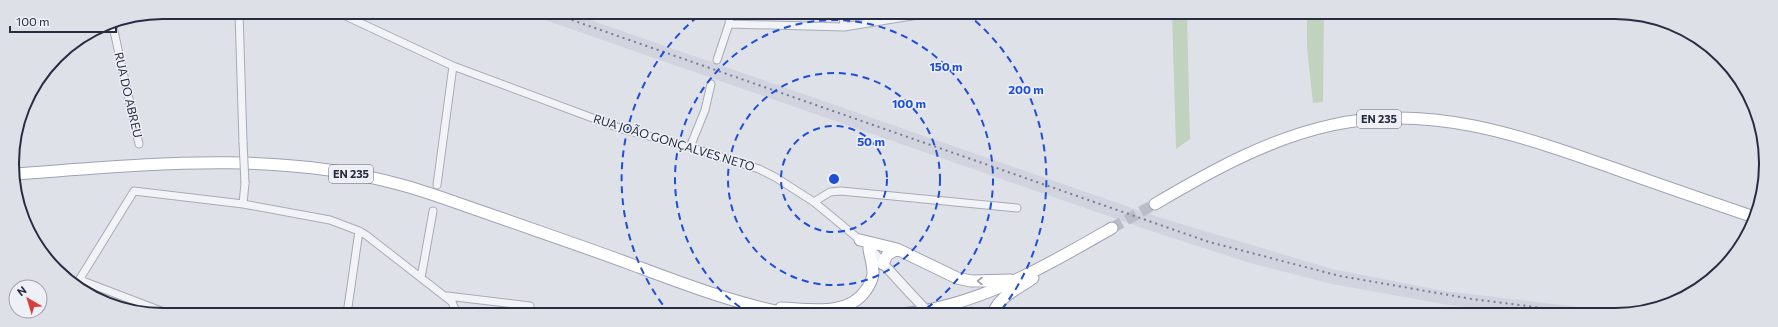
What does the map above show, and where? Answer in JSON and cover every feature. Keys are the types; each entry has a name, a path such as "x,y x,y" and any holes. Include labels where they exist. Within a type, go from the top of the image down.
{"main road":[{"name":"EN 235","path":"1156,204 1232,161 1280,139 1333,124 1391,118 1441,120 1498,130 1560,149 1749,215"},
{"name":"EN 235","path":"19,174 196,162 250,162 341,172 398,184 432,195 697,288 759,308"},
{"path":"934,308 951,305 986,294 1061,258 1112,228"},
{"path":"860,240 897,249 957,278 971,281 1019,279"},
{"path":"839,308 848,306 861,298 869,287 873,274 869,249"},
{"path":"873,274 884,266 886,255 897,249"},
{"path":"995,308 1002,299 1061,258"}],"street":[{"path":"239,19 245,183 243,204"},
{"name":"RUA JOÃO GONÇALVES NETO","path":"352,19 453,66 622,129 690,147 759,169 775,177 814,202 860,240 924,308"},
{"path":"717,60 729,19"},
{"path":"843,19 844,27"},
{"path":"729,24 844,27 893,19"},
{"name":"RUA DO ABREU","path":"113,28 139,144"},
{"path":"437,185 453,66"},
{"path":"690,147 705,110 711,84"},
{"path":"79,281 134,191 243,204 330,220 359,230 452,302 454,308"},
{"path":"814,202 830,192 841,191 1017,208"},
{"path":"421,278 434,211"},
{"path":"348,308 359,230"},
{"path":"85,286 150,308"},
{"path":"443,295 452,298 530,306"}],"shaded area":[{"path":"542,19 587,19 1161,218 1332,269 1444,291 1588,308 1474,308 1443,304 1332,284 1250,263 1154,232"}],"green space":[{"path":"850,19 861,19 850,21"},
{"path":"1172,19 1187,19 1190,139 1176,149"},
{"path":"1307,19 1324,19 1323,102 1313,103 1307,47"}],"tunnel":[{"path":"1112,228 1155,204"}],"railway":[{"path":"569,19 1209,242 1340,276 1472,299 1542,308"}]}
